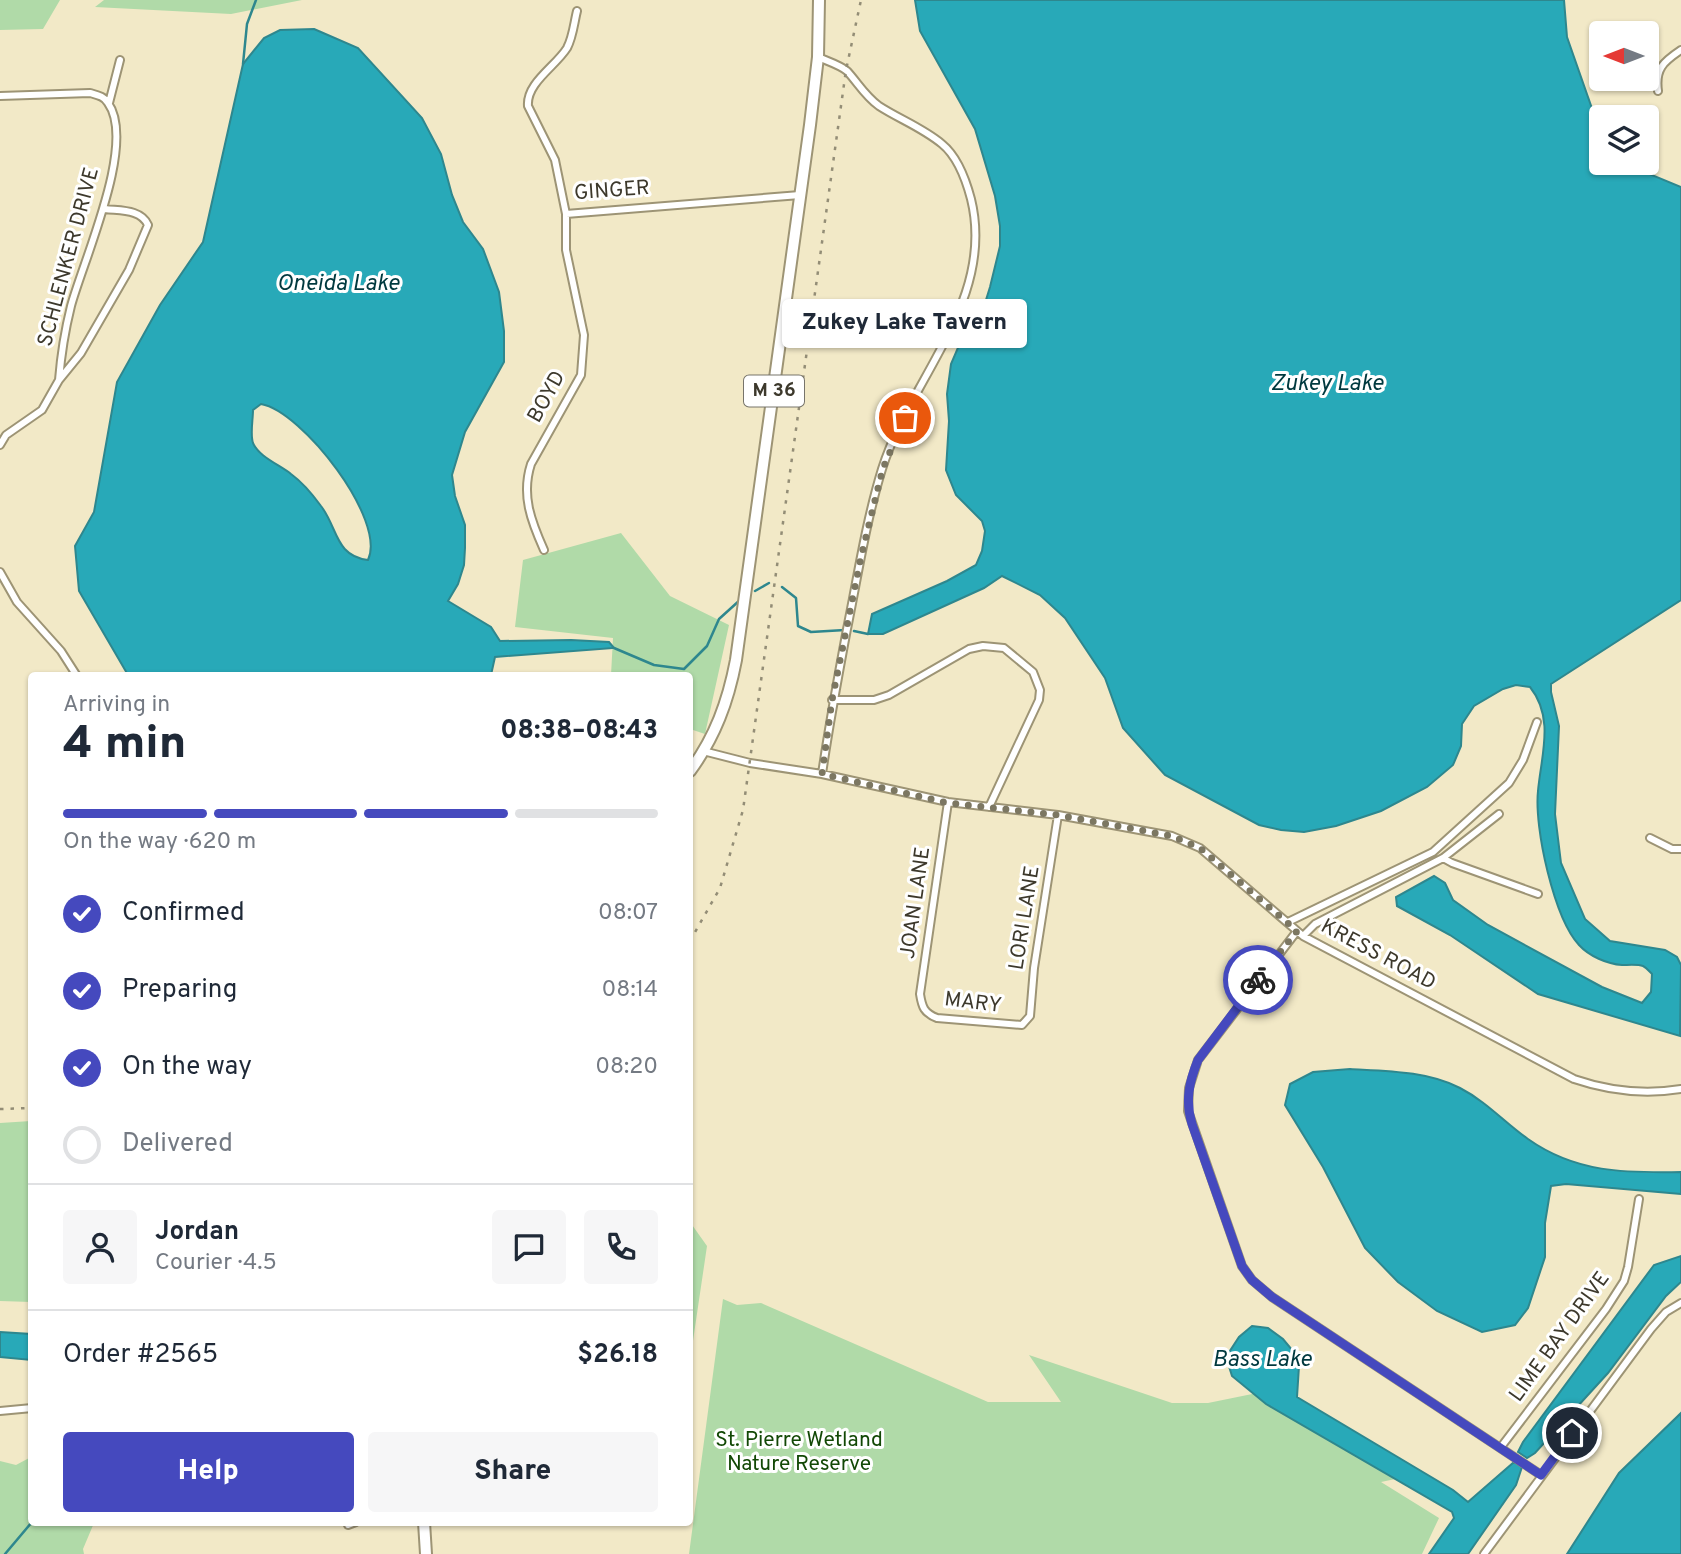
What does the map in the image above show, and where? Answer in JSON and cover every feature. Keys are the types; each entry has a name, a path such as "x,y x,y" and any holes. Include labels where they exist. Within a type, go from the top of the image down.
{"main road":[{"name":"M 36","path":"693,766 715,732 724,710 738,650 818,57 819,0"},
{"path":"424,1526 426,1554"}],"street":[{"name":"GINGER","path":"577,10 571,41 534,85 527,98 528,106 555,160 566,214 800,195"},
{"path":"1659,67 1681,50"},
{"path":"818,57 846,70 864,95 944,145 956,160 968,186 976,233 976,255 969,286 952,327 896,433 883,468 861,557 832,700 822,774"},
{"name":"SCHLENKER DRIVE","path":"59,380 72,304 105,209 117,132 116,121 108,103 120,60"},
{"path":"0,96 90,93 101,96 108,103"},
{"path":"0,445 6,435 42,410 59,380 81,353 129,271 148,225 145,218 134,213 105,209"},
{"name":"BOYD","path":"544,550 525,494 527,476 537,452 576,387 584,358 583,326 566,250 566,214"},
{"path":"0,572 17,602 61,651 74,672"},
{"path":"832,700 874,700 889,695 969,649 983,646 1004,648 1033,672 1040,690 1039,700 989,807"},
{"path":"1288,922 1433,852 1508,783 1523,760 1537,722"},
{"name":"KRESS ROAD","path":"703,751 750,763 822,774 948,803 1058,815 1172,836 1200,848 1300,933 1574,1079 1604,1090 1667,1091 1681,1088"},
{"name":"JOAN LANE","path":"923,1008 920,994 948,803"},
{"path":"1499,814 1443,858 1300,933 1198,1060 1189,1088 1188,1111 1242,1266 1252,1280 1272,1297 1541,1475"},
{"name":"LORI LANE","path":"1022,1025 1030,1016 1034,968 1058,815"},
{"path":"1650,838 1672,849 1681,849"},
{"path":"1443,858 1538,894"},
{"name":"MARY","path":"923,1008 937,1018 1022,1025"},
{"name":"LIME BAY DRIVE","path":"1501,1447 1606,1309 1624,1281 1639,1199"},
{"path":"1484,1554 1651,1329 1665,1312 1681,1303"},
{"path":"0,1411 28,1408"}],"green space":[{"path":"0,0 60,0 43,29 0,30"},
{"path":"104,0 302,0 231,14 95,7"},
{"path":"621,533 670,596 729,625 705,734 693,730 693,672 611,672 613,638 515,627 523,560"},
{"path":"28,1121 28,1302 0,1301 0,1123"},
{"path":"693,1226 707,1246 693,1341"},
{"name":"St. Pierre Wetland Nature Reserve","path":"723,1299 737,1305 761,1303 988,1402 1061,1402 1029,1355 1172,1403 1208,1403 1262,1392 1400,1478 1381,1482 1439,1518 1422,1554 689,1554"},
{"path":"28,1459 28,1526 93,1526 83,1549 84,1554 0,1554 0,1461 16,1465"}],"water":[{"name":"Zukey Lake","path":"915,0 1564,0 1567,37 1591,105 1589,175 1652,175 1681,187 1681,600 1551,684 1559,726 1555,814 1561,863 1585,919 1610,941 1665,950 1677,957 1681,965 1680,1036 1538,994 1450,935 1397,906 1396,897 1434,876 1445,883 1453,900 1488,925 1602,987 1642,1003 1651,992 1652,974 1647,969 1638,965 1610,963 1588,953 1579,945 1561,915 1548,872 1539,827 1538,791 1544,724 1538,699 1530,687 1516,685 1503,689 1474,706 1462,724 1461,746 1453,765 1427,787 1381,811 1336,826 1304,832 1259,825 1165,775 1123,728 1105,678 1065,618 1040,595 1002,576 984,588 883,634 868,634 872,614 947,581 976,565 982,551 985,531 982,521 956,495 946,470 949,421 947,394 951,364 960,343 981,316 1000,246 1000,226 995,196 975,129 920,31"},
{"name":"Oneida Lake","path":"314,29 358,48 422,118 441,154 452,195 463,222 483,249 499,292 504,331 504,362 465,432 452,475 455,496 465,525 465,548 464,565 458,584 448,601 491,627 500,641 609,642 614,648 495,657 492,672 126,672 79,591 75,546 94,512 117,382 160,305 203,242 243,64 264,38 280,30","holes":["261,404 278,411 318,446 353,495 365,520 371,542 368,560 349,553 343,547 327,514 307,489 295,477 265,457 253,443 253,410"]},
{"path":"1350,1069 1406,1073 1448,1082 1479,1099 1528,1139 1564,1159 1602,1169 1681,1172 1681,1194 1566,1184 1551,1186 1545,1223 1545,1257 1528,1308 1515,1325 1482,1332 1437,1311 1398,1282 1365,1248 1323,1167 1285,1105 1290,1084 1313,1072"},
{"path":"1681,1256 1681,1282 1666,1296 1608,1373 1535,1453 1527,1458 1518,1452 1654,1265"},
{"name":"Bass Lake","path":"1252,1326 1268,1328 1293,1351 1299,1366 1297,1397 1453,1490 1468,1502 1514,1462 1522,1467 1516,1485 1468,1554 1429,1554 1454,1518 1452,1512 1266,1404 1232,1376 1226,1357 1239,1337"},
{"path":"0,1332 28,1334 28,1360 0,1357"},
{"path":"1681,1413 1681,1554 1567,1554 1619,1473"}],"waterway":[{"path":"243,64 247,24 256,0"},
{"path":"755,591 769,583"},
{"path":"782,587 796,598 798,626 811,632 845,630"},
{"path":"614,648 654,665 684,669 707,646 719,619 740,600"},
{"path":"854,631 868,634"},
{"path":"5,1554 29,1526"}],"railway":[{"path":"693,936 720,888 743,810 846,70 861,0"},
{"path":"0,1109 28,1108"}],"way so far":[{"path":"905,418 896,433 883,468 861,557 832,700 822,774 948,803 1058,815 1143,829 1172,836 1200,848 1297,931 1258,980"}],"place":[{"name":"Zukey Lake Tavern","path":"905,418"}],"route":[{"path":"1258,980 1198,1060 1192,1074 1188,1100 1192,1124 1242,1266 1252,1280 1272,1297 1541,1475 1572,1433"}]}
